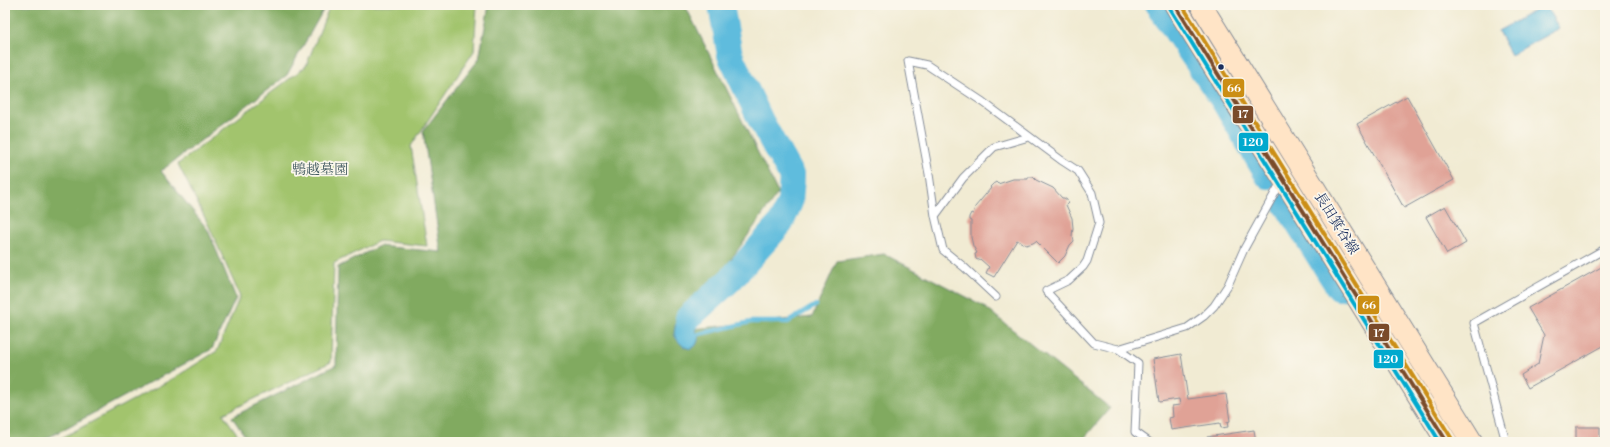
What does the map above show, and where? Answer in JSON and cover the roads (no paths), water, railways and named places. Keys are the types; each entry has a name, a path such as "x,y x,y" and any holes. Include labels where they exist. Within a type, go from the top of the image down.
{"street":[{"name":"長田箕谷線","path":"1174,5 1447,442"},
{"name":"長田箕谷線","path":"1207,10 1472,442"}],"lane":[{"path":"1189,28 1207,10"},
{"path":"996,297 944,250 935,216 929,174 908,61 927,65 983,102 1029,137 1078,171 1092,193 1099,223 1087,261 1083,267 1069,280 1046,291 1094,343 1118,349 1138,364 1135,432 1149,442"},
{"path":"935,216 964,178 994,147 1029,137"},
{"path":"1118,349 1186,328 1204,316 1214,306 1228,285 1244,249 1283,178"},
{"path":"1506,442 1474,323 1605,249"}],"water":[{"path":"1545,5 1559,28 1511,55 1498,31"},
{"path":"687,316 699,336 695,347 691,348 688,348 680,343 674,334 676,321"}],"waterway":[{"path":"688,318 730,280 781,223 790,202 792,177 761,121 730,55 721,5"},
{"path":"1158,5 1223,100 1268,176"},
{"path":"1286,204 1339,288"},
{"path":"699,334 751,322 788,322 816,305"}],"park label":[{"name":"鵯越墓園","path":"320,169"}]}
